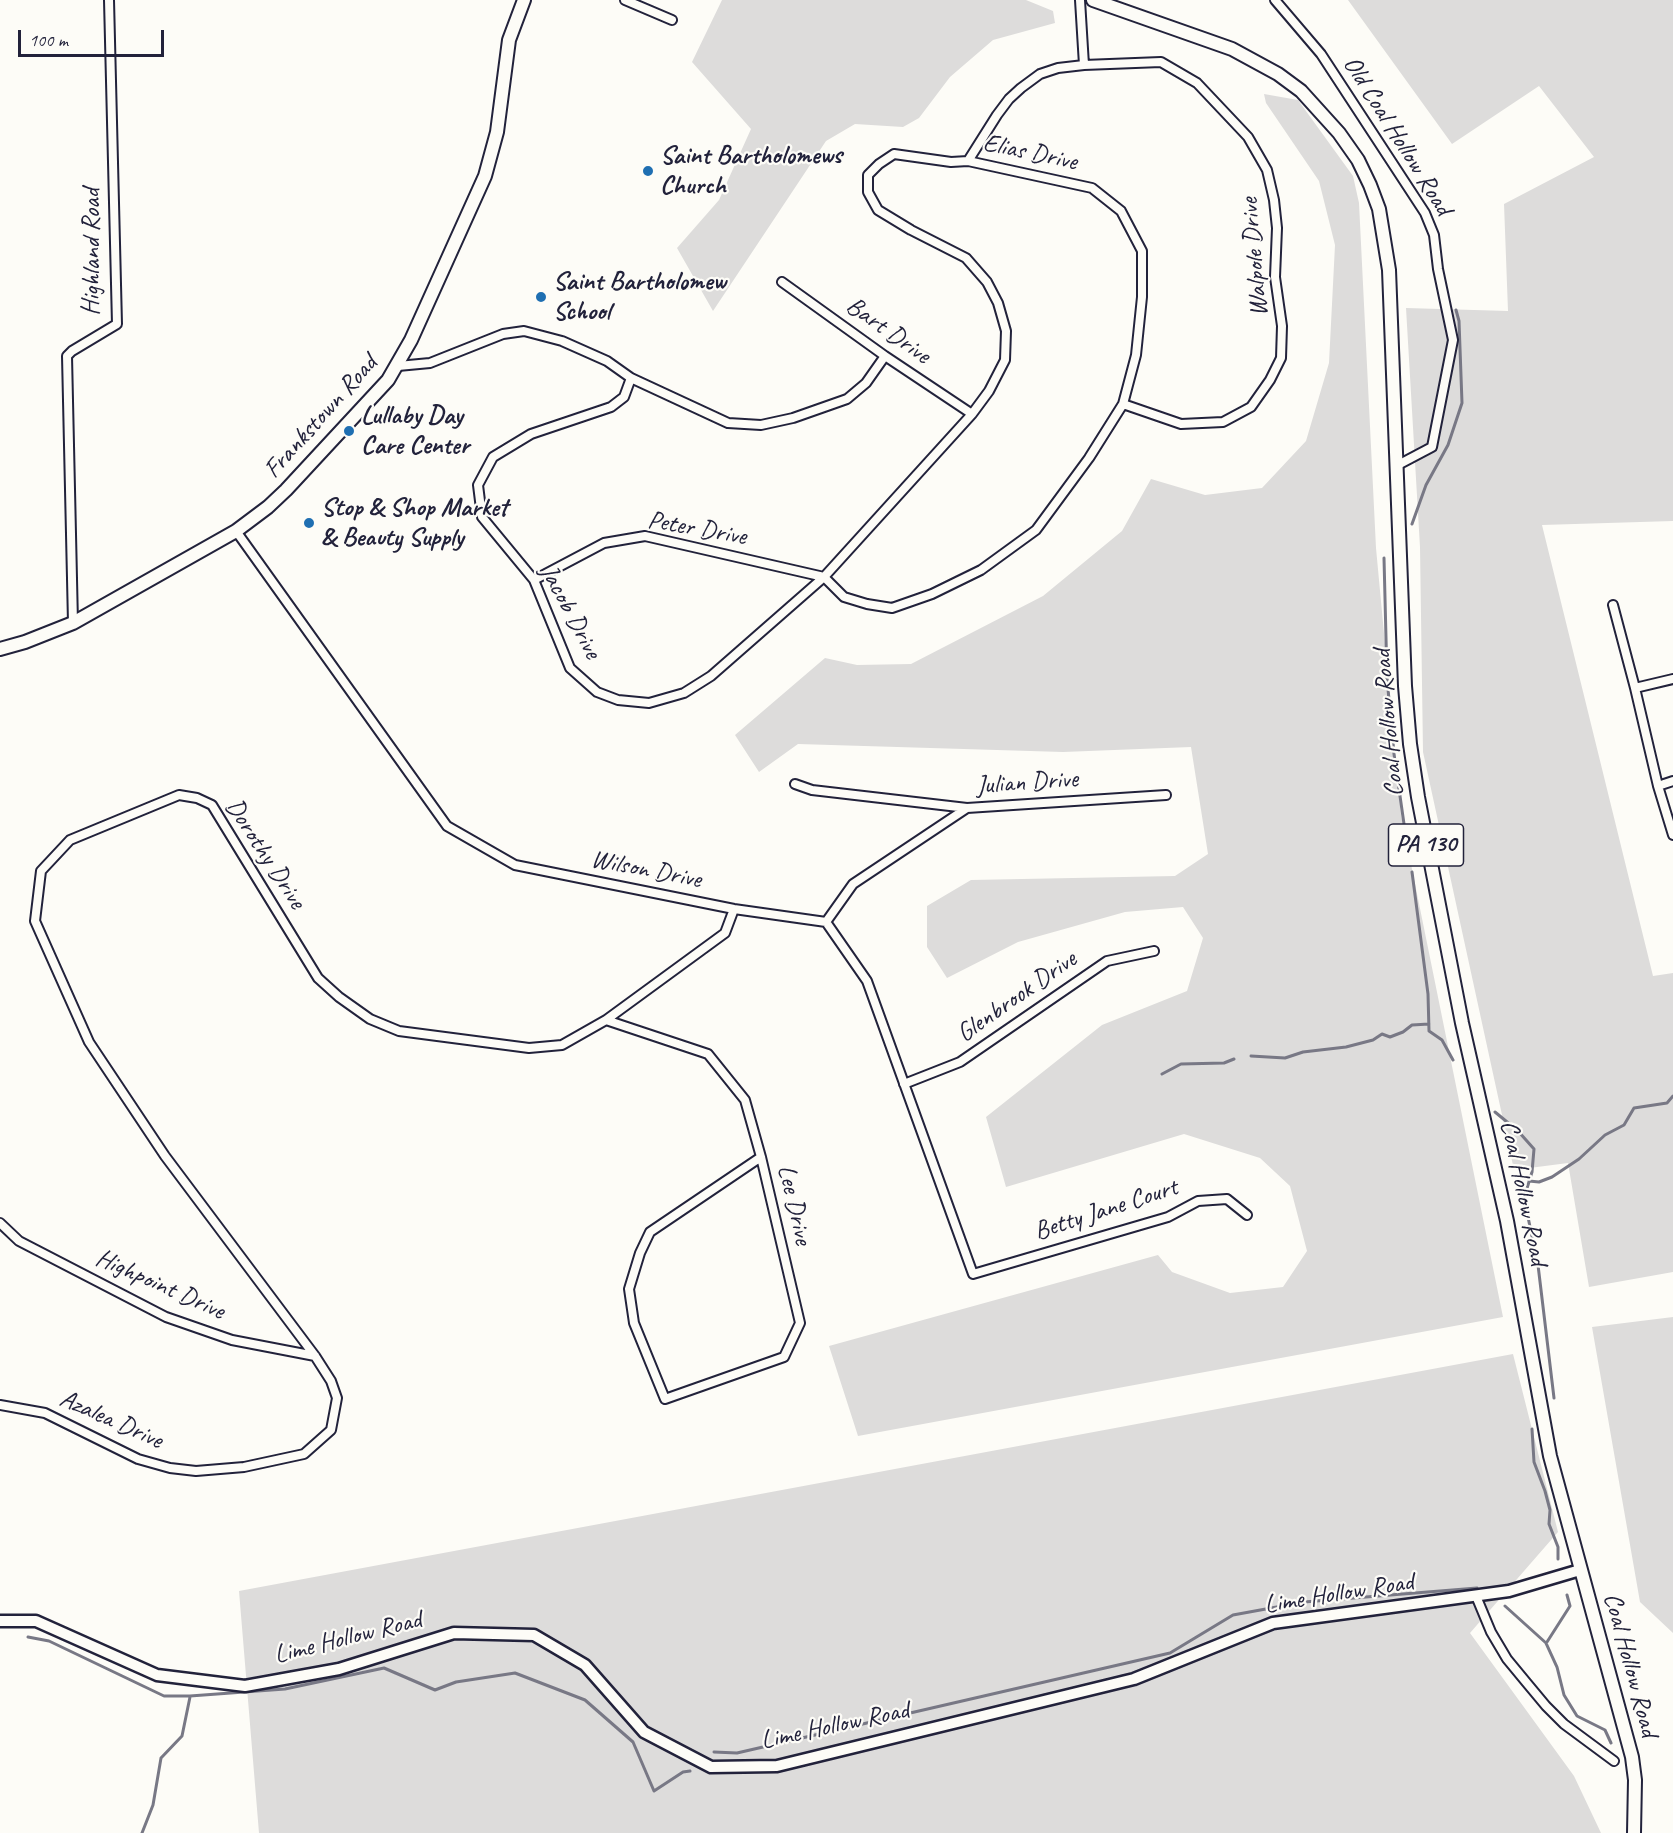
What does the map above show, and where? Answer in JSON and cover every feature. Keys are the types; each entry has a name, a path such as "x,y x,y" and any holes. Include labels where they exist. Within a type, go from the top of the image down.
{"main road":[{"name":"Frankstown Road","path":"0,649 74,623 236,531 286,490 375,396 398,366 485,176 497,132 508,40 524,0"},
{"name":"Coal Hollow Road","path":"1093,0 1232,49 1271,69 1301,91 1339,133 1358,160 1379,209 1387,250 1391,308 1405,686 1418,797 1461,1023 1507,1221 1550,1456 1632,1757 1635,1780 1634,1833"}],"street":[{"name":"Highland Road","path":"74,623 67,356 117,324 109,0"},
{"path":"625,0 672,20"},
{"path":"1080,0 1084,65"},
{"name":"Old Coal Hollow Road","path":"1275,0 1321,54 1425,213 1434,235 1438,269 1453,340 1432,447 1396,466"},
{"name":"Walpole Drive","path":"968,161 997,115 1021,88 1040,74 1058,68 1084,65 1161,62 1197,83 1248,137 1267,170 1274,200 1277,228 1275,278 1282,326 1281,358 1270,380 1251,407 1222,422 1181,424 1123,404"},
{"name":"Elias Drive","path":"894,154 951,162 968,161 1092,188 1120,210 1142,251 1142,297 1136,355 1123,404 1089,458 1036,530 981,570 932,594 892,608 844,597 824,576 972,414 989,391 1005,360 1006,332 998,303 987,282 966,258 910,230 878,210 868,192 868,174 894,154"},
{"name":"Bart Drive","path":"782,282 885,356 972,414"},
{"path":"398,366 430,363 503,334 524,331 562,340 607,361 632,378 728,423 761,425 793,418 847,399 866,383 885,356"},
{"name":"Jacob Drive","path":"632,378 624,397 611,407 531,434 493,457 478,485 482,517 534,580 570,668 597,692 618,700 649,703 684,693 711,676 824,576"},
{"name":"Wilson Drive","path":"236,531 447,826 515,864 734,909 826,922"},
{"name":"Peter Drive","path":"534,580 604,543 645,536 824,576"},
{"path":"1613,605 1658,786 1673,835"},
{"path":"1635,688 1673,679"},
{"path":"1658,786 1673,781"},
{"path":"795,784 812,790 968,808"},
{"name":"Dorothy Drive","path":"315,1356 165,1156 89,1042 34,921 41,871 70,840 179,795 197,798 212,805 318,978 339,997 370,1019 399,1031 529,1048 562,1045 606,1020 725,933 734,909"},
{"name":"Julian Drive","path":"826,922 853,884 968,808 1166,795"},
{"path":"826,922 867,981 904,1083"},
{"name":"Glenbrook Drive","path":"904,1083 960,1062 1107,961 1154,951"},
{"name":"Lee Drive","path":"606,1020 708,1054 745,1100 761,1157 800,1323 784,1357 665,1399 634,1323 629,1289 640,1253 650,1232 761,1157"},
{"name":"Betty Jane Court","path":"904,1083 973,1274 1168,1217 1198,1201 1227,1199 1247,1215"},
{"name":"Highpoint Drive","path":"0,1224 19,1241 166,1317 232,1340 315,1356"},
{"name":"Azalea Drive","path":"0,1405 45,1413 138,1459 170,1468 196,1472 244,1467 304,1454 331,1430 337,1398 331,1381 315,1356"},
{"name":"Lime Hollow Road","path":"0,1621 36,1621 157,1675 245,1686 339,1669 454,1634 534,1635 585,1665 644,1732 711,1767 777,1766 1134,1679 1273,1623 1509,1591 1580,1570"},
{"path":"1476,1596 1491,1632 1507,1659 1546,1706 1564,1724 1614,1761"}],"shaded area":[{"path":"722,0 1026,0 1053,11 1055,23 993,40 950,77 919,118 903,127 855,124 826,141 713,311 677,248 719,200 751,129 692,62"},
{"path":"1348,0 1673,0 1673,521 1542,525 1653,976 1673,973 1673,1272 1589,1287 1568,1163 1514,1170 1423,752 1420,547 1406,308 1508,311 1504,204 1594,157 1539,86 1452,144"},
{"path":"1264,94 1298,100 1353,176 1359,203 1376,548 1401,815 1503,1317 858,1436 829,1346 1158,1255 1172,1272 1230,1293 1283,1287 1307,1251 1290,1186 1260,1158 1184,1134 1006,1187 986,1117 1102,1025 1187,991 1203,938 1183,907 1125,912 1018,942 947,978 927,947 927,906 971,880 1175,876 1208,854 1191,747 1063,752 798,744 759,772 735,735 825,658 857,665 911,664 1043,596 1122,531 1151,479 1205,495 1262,488 1306,441 1329,363 1335,245 1319,181 1266,103"},
{"path":"1673,1317 1673,1633 1640,1602 1592,1327"},
{"path":"1513,1354 1558,1532 1470,1633 1574,1776 1601,1833 259,1833 239,1591"}],"waterway":[{"path":"1412,524 1426,485 1448,445 1462,403 1459,321 1456,310"},
{"path":"1384,558 1387,678 1394,754 1408,852"},
{"path":"1412,872 1428,994 1429,1031 1442,1040 1453,1060"},
{"path":"1251,1056 1285,1058 1303,1052 1346,1047 1373,1040 1382,1034 1390,1037 1403,1032 1412,1025 1429,1024"},
{"path":"1162,1074 1181,1064 1224,1063 1234,1059"},
{"path":"1529,1181 1539,1182 1552,1177 1579,1159 1605,1135 1624,1125 1634,1108 1667,1103 1673,1096"},
{"path":"1495,1112 1518,1131 1534,1149 1532,1172 1524,1198 1538,1265 1554,1398"},
{"path":"1532,1429 1534,1462 1550,1510 1549,1524 1558,1547 1558,1559"},
{"path":"714,1752 737,1753 1170,1653 1233,1615 1304,1602 1477,1588"},
{"path":"1547,1642 1570,1606 1567,1595"},
{"path":"1505,1606 1546,1643 1557,1667 1564,1695 1577,1716 1605,1730 1611,1743"},
{"path":"28,1637 49,1641 164,1696 285,1689 384,1668 435,1690 456,1682 515,1673 585,1700 633,1742 654,1791 683,1772 690,1771"},
{"path":"142,1833 153,1805 161,1758 182,1736 190,1697"}],"place":[{"name":"Saint Bartholomews Church","path":"648,171"},
{"name":"Saint Bartholomew School","path":"541,297"},
{"name":"Lullaby Day Care Center","path":"349,431"},
{"name":"Stop & Shop Market & Beauty Supply","path":"309,523"}]}
